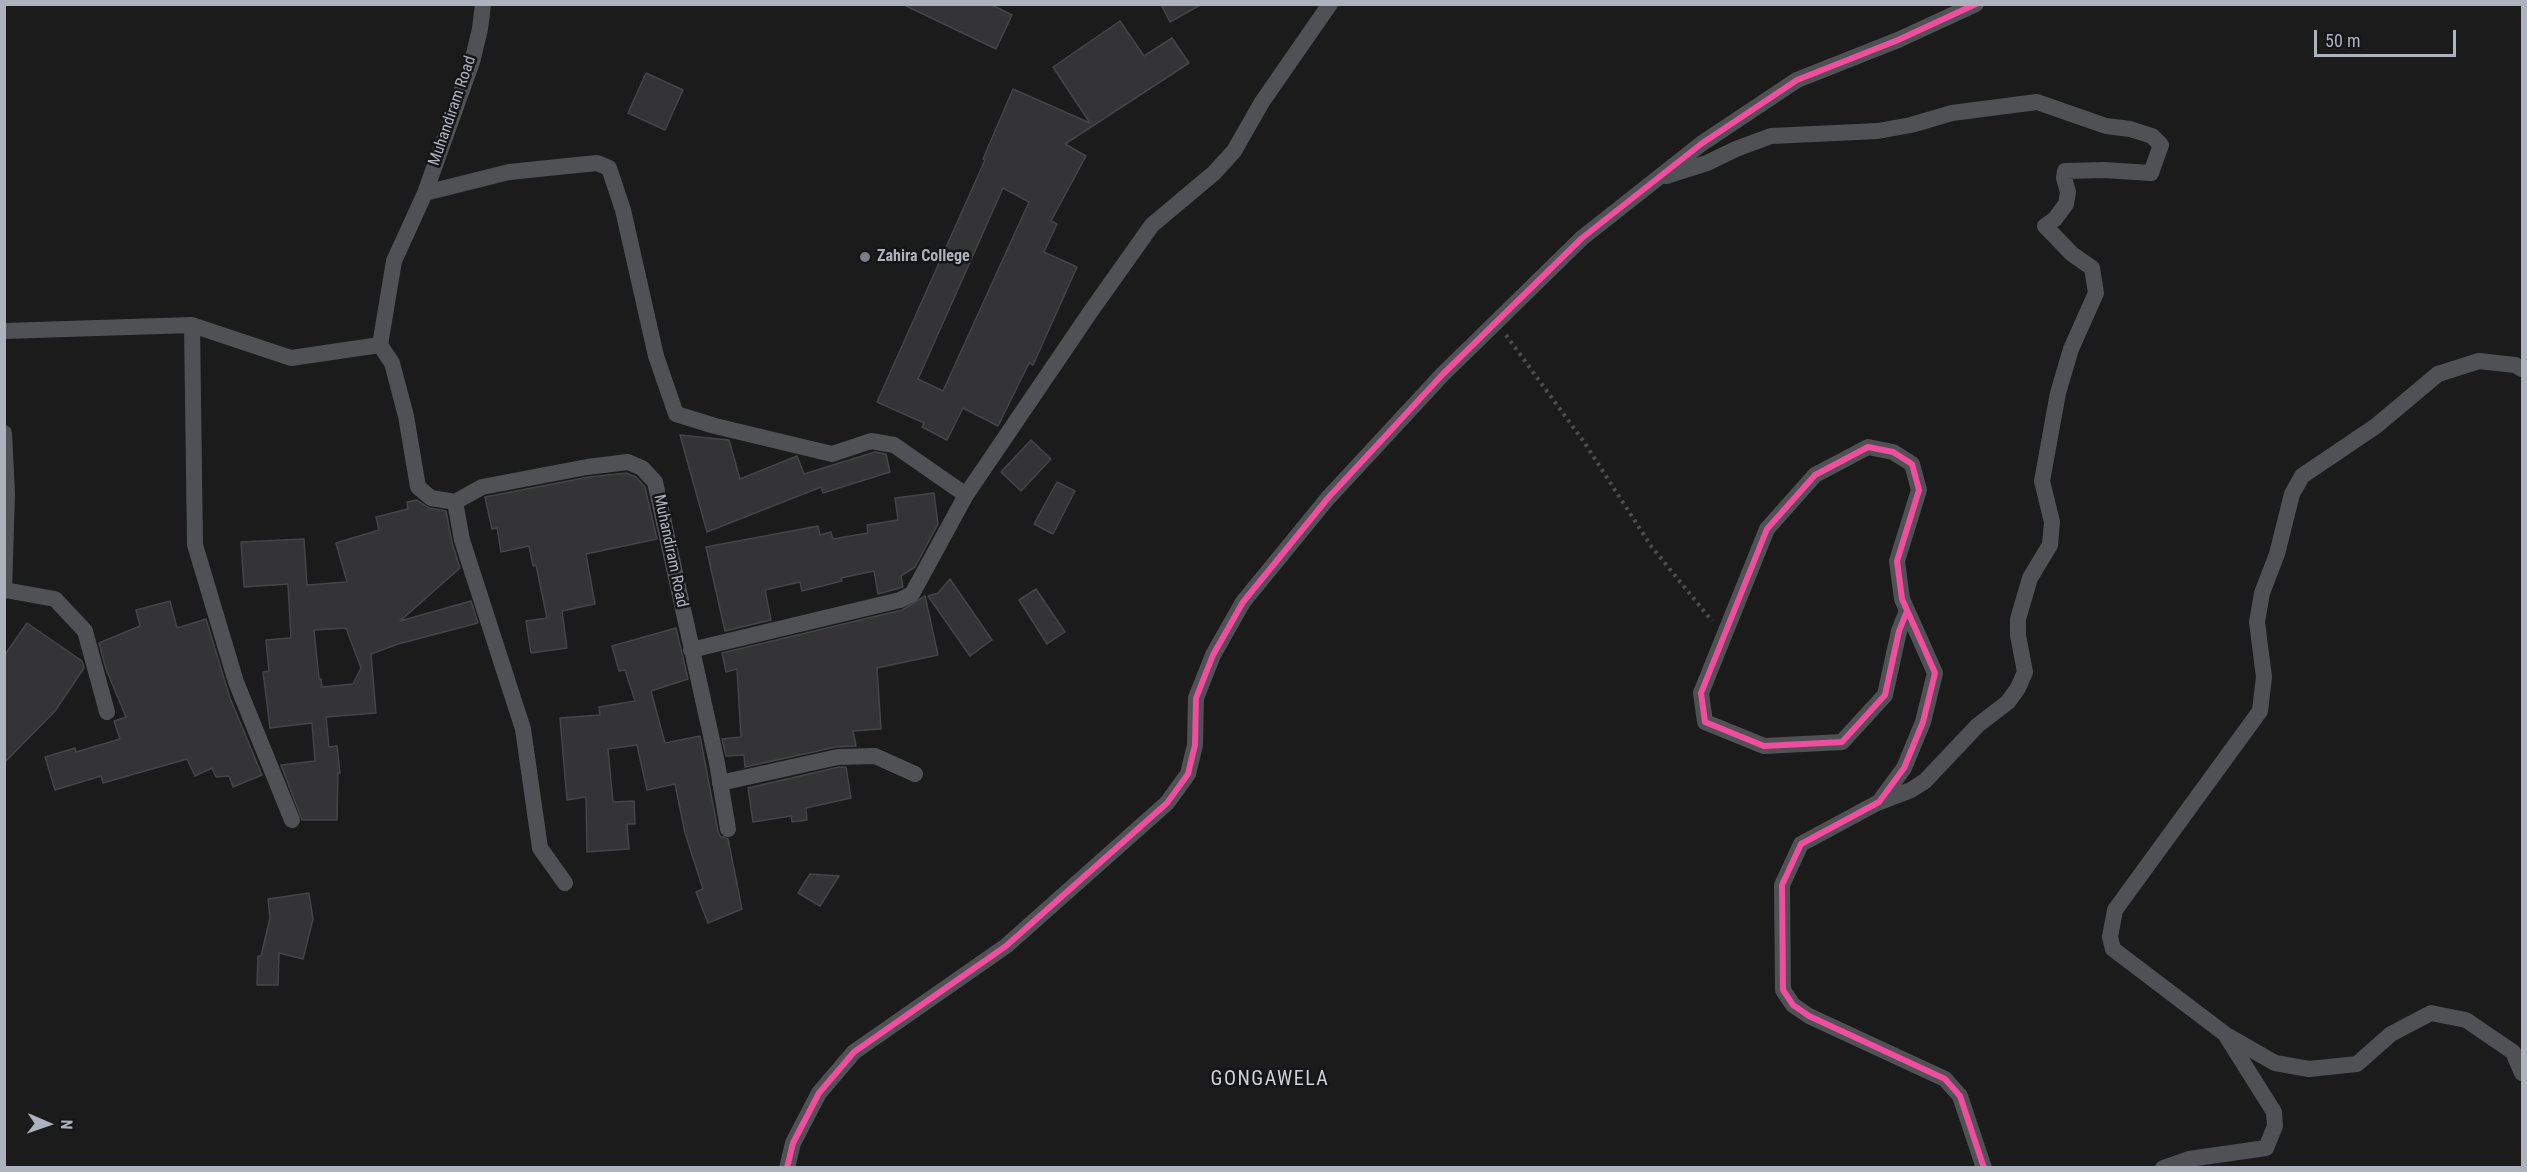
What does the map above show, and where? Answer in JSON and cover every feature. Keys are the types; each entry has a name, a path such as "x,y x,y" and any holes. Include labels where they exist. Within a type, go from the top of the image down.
{"street":[{"name":"Muhandiram Road","path":"380,345 394,261 425,193 472,62 483,4"},
{"path":"691,650 912,594 966,495 1152,225 1214,173 1234,151 1262,102 1330,4"},
{"path":"787,1167 794,1143 819,1093 854,1052 1006,946 1167,803 1188,774 1195,745 1196,698 1213,655 1243,602 1328,498 1442,375 1496,322 1582,238 1701,144 1797,80 1898,40 1976,4"},
{"path":"1657,179 1707,163 1771,136 1878,131 1911,125 1952,113 2037,102 2106,126 2130,129 2152,136 2161,145 2151,173 2104,170 2065,171 2064,178 2068,192 2066,204 2055,219 2045,226 2072,254 2092,268 2096,293 2072,349 2058,393 2042,481 2052,522 2050,545 2030,578 2018,619 2018,634 2025,672 2018,688 2008,702 1978,725 1925,781 1911,790 1879,802 1801,844 1782,885 1783,990 1794,1005 1809,1016 1945,1079 1960,1096 1984,1167"},
{"path":"425,193 509,172 597,163 609,168 623,210 656,356 676,414 715,426 832,454 871,441 894,445 966,495"},
{"path":"192,325 195,545 236,682 292,820"},
{"path":"4,331 192,325 291,358 380,345 392,363 406,416 418,487 431,498 455,502 462,540 523,729 540,848 565,883"},
{"path":"2523,369 2515,365 2479,361 2438,374 2376,426 2302,476 2292,494 2277,554 2262,593 2257,622 2264,677 2260,711 2115,910 2110,937 2113,949 2225,1034 2275,1063 2309,1070 2357,1064 2391,1034 2431,1012 2466,1020 2513,1052 2523,1073"},
{"path":"4,433 8,494 5,591 55,599 85,631 107,712"},
{"path":"1879,802 1904,768 1923,722 1935,673 1902,599 1897,561 1919,489 1912,464 1893,452 1868,447 1815,475 1767,529 1701,693 1705,722 1764,746 1842,742 1885,694 1899,631 1907,611"},
{"name":"Muhandiram Road","path":"455,502 482,487 587,467 628,462 642,468 655,482 728,829"},
{"path":"720,783 838,757 875,756 915,774"},
{"path":"2163,1167 2189,1158 2266,1148 2275,1126 2274,1112 2225,1034"}],"path":[{"path":"1496,322 1584,442 1651,546 1713,622"}],"building":[{"path":"902,4 990,4 1012,15 996,49"},
{"path":"1161,4 1202,4 1170,22"},
{"path":"1120,21 1144,56 1172,38 1189,63 1065,144 1086,156 1051,221 1057,224 1044,252 1077,267 1033,365 1029,363 998,426 963,408 947,440 922,427 924,423 877,402 985,160 983,159 1013,89 1090,123 1053,67","holes":["1003,188 1029,202 943,391 918,379"]},
{"path":"646,73 683,90 665,130 628,113"},
{"path":"680,435 729,440 740,479 797,456 804,474 875,452 886,454 890,472 823,493 821,487 707,532"},
{"path":"1031,440 1051,459 1021,491 1001,472"},
{"path":"626,473 636,477 645,487 657,539 586,554 595,604 562,611 567,648 531,653 526,621 547,618 536,565 533,566 529,546 501,552 497,528 492,529 485,497 589,477"},
{"path":"1057,482 1075,491 1053,534 1034,524"},
{"path":"934,493 938,524 915,567 901,576 903,587 878,594 874,571 841,578 842,581 802,591 800,582 765,590 771,620 725,631 706,547 818,526 820,535 831,532 833,539 868,533 867,525 898,520 895,498"},
{"path":"417,500 429,508 446,511 452,543 460,568 400,621 471,601 478,623 398,644 371,654 376,713 326,717 329,747 337,746 340,773 338,773 337,820 302,820 281,765 315,761 312,723 270,728 263,672 269,671 266,640 291,638 288,584 244,587 241,542 304,539 307,585 347,582 336,543 379,530 376,517 408,509 407,502","holes":["346,628 361,668 353,684 322,687 321,679 319,679 314,630"]},
{"path":"950,579 992,640 970,656 928,596 938,593"},
{"path":"1036,589 1065,632 1047,644 1019,600"},
{"path":"925,596 938,655 877,668 881,729 853,731 856,746 836,747 745,767 744,755 726,756 722,739 741,737 737,669 726,672 722,653 902,610"},
{"path":"170,601 177,628 206,619 230,698 262,775 233,787 229,776 216,777 212,768 195,776 187,759 103,783 101,776 55,790 45,757 75,748 76,752 120,739 114,721 126,717 106,669 99,643 140,626 136,610"},
{"path":"27,623 82,661 84,668 55,711 4,763 4,656"},
{"path":"676,628 688,679 651,691 665,743 700,736 718,831 720,836 728,839 742,909 708,923 696,892 703,889 685,833 675,784 647,790 637,745 608,749 613,802 634,801 635,824 627,824 629,849 587,852 586,797 567,800 560,718 600,715 599,707 635,701 625,670 619,671 612,646"},
{"path":"846,767 851,798 806,808 807,820 792,822 791,816 753,822 748,788"},
{"path":"810,874 839,876 820,906 798,893"},
{"path":"309,893 313,919 303,959 279,953 278,985 257,985 258,956 261,956 270,918 268,899"}],"cycle path":[{"path":"787,1168 793,1143 819,1093 854,1052 1006,946 1167,803 1188,774 1195,745 1196,698 1213,655 1243,602 1328,498 1442,375 1582,238 1701,144 1797,80 1898,40 1976,4"},
{"path":"1907,611 1899,631 1885,695 1842,742 1764,746 1705,722 1701,693 1767,529 1815,475 1868,447 1893,452 1912,464 1919,490 1897,561 1902,599 1935,673 1923,722 1904,768 1879,802 1801,844 1782,885 1783,990 1793,1005 1809,1016 1945,1079 1960,1096 1984,1168"}],"place":[{"name":"Zahira College","path":"865,257"}],"district":[{"name":"GONGAWELA","path":"1270,1080"}]}
